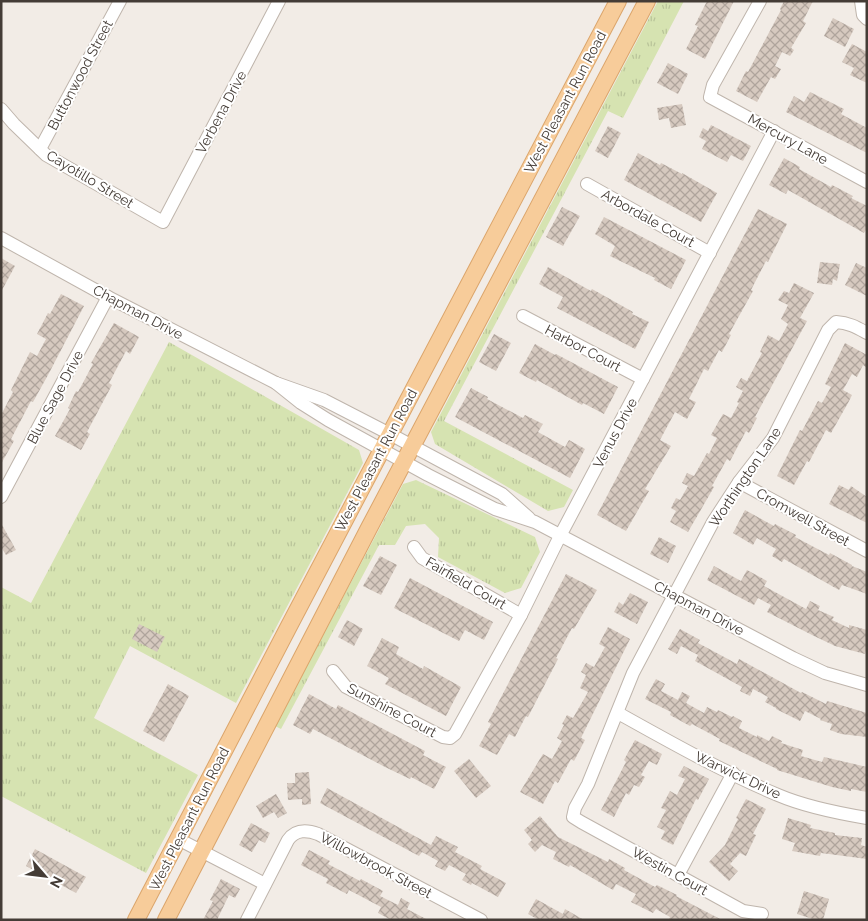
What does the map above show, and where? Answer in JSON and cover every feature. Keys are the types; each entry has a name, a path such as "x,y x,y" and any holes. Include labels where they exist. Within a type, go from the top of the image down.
{"main road":[{"name":"West Pleasant Run Road","path":"136,920 618,1"},
{"name":"West Pleasant Run Road","path":"166,920 404,462 647,1"},
{"path":"476,270 499,282"},
{"path":"241,717 265,730"}],"street":[{"name":"Buttonwood Street","path":"40,149 120,1"},
{"name":"Verbena Drive","path":"163,222 279,1"},
{"name":"Mercury Lane","path":"760,1 713,85 710,97 867,182"},
{"path":"860,1 863,15 867,19"},
{"name":"Cayotillo Street","path":"1,109 46,154 163,222"},
{"name":"Venus Drive","path":"456,734 521,615 560,536 774,132"},
{"name":"Arbordale Court","path":"587,184 710,253"},
{"name":"Chapman Drive","path":"1,238 108,297 276,383 324,400 413,446 502,494 535,522 560,536 676,595 793,658 825,673 867,685"},
{"name":"Blue Sage Drive","path":"1,497 108,297"},
{"name":"Harbor Court","path":"523,316 643,379"},
{"name":"Worthington Lane","path":"581,822 573,817 575,808 588,784 633,673 713,522 739,482 773,438 828,330 836,322 851,324 867,333"},
{"name":"Chapman Drive","path":"276,383 301,403 404,462 495,509 535,522"},
{"name":"Cromwell Street","path":"739,482 867,551"},
{"name":"Fairfield Court","path":"414,547 422,558 521,615"},
{"name":"Sunshine Court","path":"333,671 346,687 443,737 450,738 456,734"},
{"name":"Warwick Drive","path":"618,713 682,749 778,795 803,804 867,818"},
{"path":"678,875 733,773"},
{"name":"Westin Court","path":"581,822 743,911 762,914"},
{"name":"Willowbrook Street","path":"265,884 291,835 303,830 311,831 481,920"},
{"path":"178,839 265,884 247,920"}],"green space":[{"path":"658,1 684,1 623,118 608,111 444,421 573,490 564,507 548,511 435,444 431,432"},
{"path":"169,342 359,450 363,463 236,703 130,646 94,718 198,775 146,873 1,796 1,587 31,603"},
{"path":"416,480 535,537 540,552 521,588 505,593 438,557 439,538 425,524 406,526 395,545 379,545 281,729 275,726 403,484"}],"building":[{"path":"707,1 734,1 705,59 686,49 698,26 695,25"},
{"path":"784,1 813,1 803,21 806,23 791,48 794,50 790,56 782,52 775,66 781,69 775,79 771,77 757,102 736,91 746,71 748,72"},
{"path":"833,18 854,29 845,47 824,36"},
{"path":"852,44 867,52 867,83 850,75 854,68 842,62"},
{"path":"668,63 688,74 678,94 657,83"},
{"path":"810,92 844,109 841,114 867,128 867,153 786,112 794,96 804,102"},
{"path":"682,104 686,125 671,128 669,118 659,120 657,108"},
{"path":"711,125 751,146 743,161 731,155 727,162 702,149 706,141 699,137 703,128 708,131"},
{"path":"608,126 621,133 608,158 595,151"},
{"path":"638,153 660,165 661,163 682,173 717,193 701,222 624,180"},
{"path":"784,158 800,167 799,169 831,187 832,185 853,196 851,198 867,206 867,228 864,233 788,190 786,194 769,185"},
{"path":"562,207 580,216 563,246 546,237"},
{"path":"758,209 787,224 768,262 766,261 751,290 753,291 729,334 731,335 722,352 719,350 708,371 704,369 689,399 696,402 687,419 675,412 660,440 671,446 645,489 649,491 626,531 597,515"},
{"path":"604,217 686,260 671,289 654,280 655,278 610,256 615,246 595,234"},
{"path":"1,258 15,266 1,292"},
{"path":"820,262 840,264 837,281 833,279 832,285 817,283"},
{"path":"856,263 867,268 867,296 845,285"},
{"path":"548,267 591,291 592,289 633,312 632,314 649,322 635,349 557,308 563,297 539,284"},
{"path":"794,283 814,293 800,318 807,321 755,417 757,418 749,433 746,431 730,461 727,459 712,486 714,487 688,532 670,522 676,511 671,508 676,498 680,500 688,486 682,483 687,473 694,476 707,453 709,454 717,438 711,435 723,414 731,418 743,391 736,387 741,378 747,381 762,353 760,352 768,335 779,341 788,324 781,319 788,305 778,300 784,291 789,293"},
{"path":"61,294 84,306 48,375 33,402 31,401 11,439 14,441 1,464 1,415 30,352 37,356 46,339 37,334"},
{"path":"114,323 139,337 130,354 126,351 109,383 112,385 87,432 90,434 81,450 55,436 70,409 68,408 76,391 78,392 93,364 91,363"},
{"path":"494,334 511,343 496,371 479,362"},
{"path":"845,343 867,355 867,368 863,365 857,377 852,374 843,390 852,395 848,403 831,433 826,430 794,485 777,476 800,430 802,431 818,401 822,403 831,387 825,384"},
{"path":"535,344 618,387 604,414 583,403 582,405 537,380 536,382 519,373"},
{"path":"471,388 488,397 487,399 523,418 525,415 543,424 538,432 565,447 569,440 585,449 570,478 455,417"},
{"path":"839,485 849,490 851,486 867,497 867,523 829,504"},
{"path":"745,510 774,526 775,524 796,535 795,537 829,555 830,553 852,566 867,572 867,594 842,585 839,590 784,559 782,562 772,556 776,549 757,538 753,545 733,533"},
{"path":"1,523 16,550 6,555 1,547"},
{"path":"659,537 676,546 668,563 650,554"},
{"path":"380,556 397,565 381,595 363,586"},
{"path":"714,566 741,581 747,570 767,581 764,586 806,609 810,601 820,606 818,610 834,617 832,620 849,628 849,625 867,630 865,654 835,646 767,612 771,605 758,598 754,605 707,580"},
{"path":"566,574 597,590 574,629 572,628 528,717 526,716 515,737 509,734 497,755 479,746 491,724 488,722"},
{"path":"410,578 493,622 484,640 465,630 459,641 394,608"},
{"path":"630,593 648,602 637,624 614,612 619,602 623,605"},
{"path":"347,620 363,629 354,646 338,637"},
{"path":"139,624 165,637 157,652 132,639"},
{"path":"608,627 630,639 581,738 585,740 574,761 571,759 558,783 555,781 543,804 520,792 543,754 552,759 562,741 557,738 564,725 562,724 567,715 573,718 588,692 580,688 586,675 581,672 586,663 594,667 605,647 599,644"},
{"path":"680,629 700,640 698,643 737,664 739,659 801,693 826,704 827,701 867,713 867,737 841,734 830,730 832,724 820,720 805,711 800,721 765,702 768,697 753,689 750,696 740,691 742,687 695,661 698,655 681,646 677,654 668,649"},
{"path":"382,638 399,647 396,654 423,669 424,666 461,687 446,716 385,684 389,678 367,666"},
{"path":"656,679 665,684 661,691 678,700 682,692 690,696 686,703 704,713 707,707 733,716 742,721 739,728 769,741 772,736 782,741 781,743 803,750 801,756 822,762 824,757 867,767 867,792 832,787 777,770 719,741 720,739 692,724 690,726 670,715 671,712 645,699"},
{"path":"168,684 189,696 164,742 143,731"},
{"path":"309,694 336,709 338,705 425,751 423,755 446,767 434,789 411,777 410,779 385,767 313,729 310,734 293,725"},
{"path":"635,740 662,754 657,765 649,761 641,775 645,777 639,787 634,785 629,795 626,793 614,817 601,810 626,762 624,760"},
{"path":"469,759 491,786 476,798 454,771"},
{"path":"684,766 709,779 698,800 696,799 673,845 661,839 665,831 657,827 666,810 661,808 670,791 677,795 685,779 678,776"},
{"path":"309,772 311,804 302,805 302,799 288,800 287,783 295,783 295,773"},
{"path":"327,788 431,845 436,836 458,847 455,852 482,866 480,869 506,883 498,897 472,883 471,885 462,880 466,874 449,865 445,871 435,866 438,861 422,852 419,856 320,803"},
{"path":"276,794 287,813 278,818 274,812 263,818 256,806"},
{"path":"746,799 766,809 753,834 756,835 746,856 740,853 730,864 738,871 729,881 709,862 725,845"},
{"path":"540,816 558,837 608,862 609,859 625,868 624,870 655,887 657,885 722,920 669,920 670,917 656,909 653,913 631,902 636,894 616,884 613,890 570,865 569,867 553,859 556,852 542,845 535,852 528,844 532,840 524,830"},
{"path":"788,818 811,825 810,828 835,833 835,835 862,838 861,845 867,847 867,859 821,853 820,856 792,851 795,843 782,839"},
{"path":"251,823 270,833 265,843 259,840 252,852 239,845"},
{"path":"35,849 86,877 76,893 26,866"},
{"path":"309,850 330,861 328,864 383,891 380,896 398,905 401,898 410,903 407,909 428,920 391,920 378,913 381,907 349,890 347,894 326,883 328,879 301,865"},
{"path":"221,879 240,889 235,898 229,895 217,920 203,920 213,901 210,900"},
{"path":"804,891 829,899 823,920 816,920 797,914"},
{"path":"536,899 563,914 565,909 584,920 539,920 528,914"}]}
